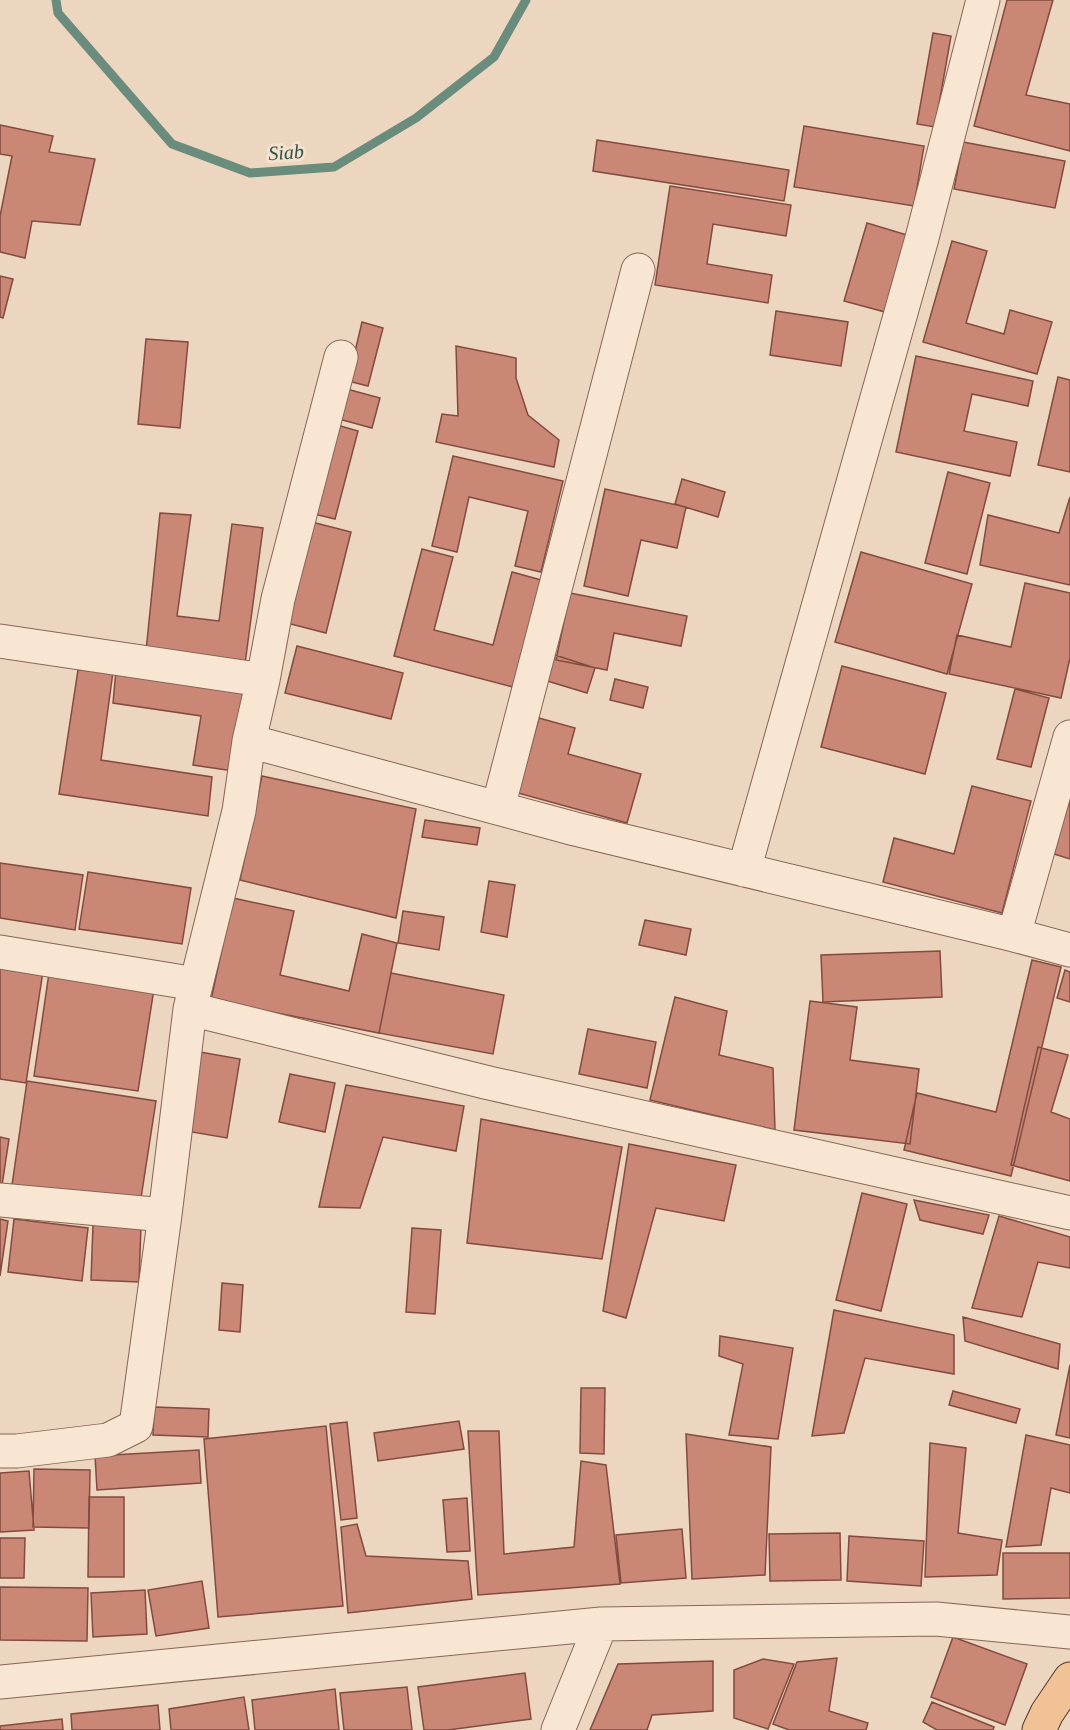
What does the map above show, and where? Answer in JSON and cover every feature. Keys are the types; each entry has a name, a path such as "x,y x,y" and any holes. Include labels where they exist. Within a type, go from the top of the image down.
{"main road":[{"path":"1039,1730 1047,1713 1070,1679"}],"street":[{"path":"744,870 922,238 983,0"},
{"path":"498,808 638,270"},
{"path":"0,1451 108,1440 136,1426 193,996 239,811 249,741 278,599 341,357"},
{"path":"0,641 263,680"},
{"path":"1014,935 1070,738"},
{"path":"249,741 575,829 1070,950"},
{"path":"0,952 193,996 489,1083 1070,1213"},
{"path":"0,1200 165,1215"},
{"path":"0,1682 601,1624 936,1619 1070,1632"},
{"path":"558,1730 601,1624"}],"building":[{"path":"1007,0 1053,0 1026,95 1070,104 1070,151 974,126"},
{"path":"933,33 951,36 935,127 917,124"},
{"path":"0,125 53,136 49,152 95,159 80,225 32,221 25,258 0,252 0,216 12,156 0,154"},
{"path":"804,126 924,146 914,206 794,187"},
{"path":"597,140 789,170 784,201 593,171"},
{"path":"963,142 1065,161 1055,208 954,189"},
{"path":"670,186 791,205 786,236 713,224 707,264 772,275 768,303 655,285"},
{"path":"867,223 907,235 885,312 844,301"},
{"path":"952,241 987,251 966,323 1004,334 1010,310 1052,322 1037,374 923,342"},
{"path":"0,276 13,279 3,318 0,317"},
{"path":"776,311 848,322 841,366 770,355"},
{"path":"362,322 383,328 368,386 348,381"},
{"path":"146,339 188,342 180,428 138,424"},
{"path":"456,346 516,358 516,378 528,415 559,440 554,467 436,442 442,414 458,416"},
{"path":"916,356 1033,381 1028,406 972,394 964,431 1017,442 1010,476 896,452"},
{"path":"1058,377 1070,380 1070,472 1038,465"},
{"path":"343,388 380,398 372,428 335,418"},
{"path":"337,425 358,431 335,519 314,514"},
{"path":"453,456 563,481 541,572 515,566 528,511 469,497 457,552 432,546"},
{"path":"948,472 990,483 967,574 925,563"},
{"path":"682,479 725,492 718,517 675,504"},
{"path":"605,489 686,507 677,548 641,540 628,596 584,586"},
{"path":"1070,497 1070,585 980,565 988,515 1059,533"},
{"path":"160,513 191,515 177,616 219,621 232,524 263,528 245,664 146,651"},
{"path":"304,520 351,532 326,633 279,621"},
{"path":"422,549 453,557 434,630 493,645 512,572 545,581 517,688 394,656"},
{"path":"861,552 972,584 947,674 835,642"},
{"path":"1025,583 1070,593 1070,658 1061,698 949,674 957,635 1011,647"},
{"path":"570,593 687,616 681,646 614,633 607,670 556,660"},
{"path":"297,646 403,673 391,719 285,693"},
{"path":"552,654 595,668 587,693 544,680"},
{"path":"842,666 946,693 925,774 821,747"},
{"path":"78,670 113,672 101,760 212,777 208,816 59,794"},
{"path":"116,670 245,689 233,771 193,765 201,716 113,703"},
{"path":"615,679 648,687 643,708 610,700"},
{"path":"1015,689 1049,698 1031,767 997,759"},
{"path":"539,718 575,728 568,754 641,774 627,823 518,793"},
{"path":"262,776 416,809 396,918 240,880"},
{"path":"972,786 1031,801 1002,913 883,882 894,838 954,854"},
{"path":"1068,802 1070,803 1070,859 1054,854"},
{"path":"425,820 480,828 477,845 422,837"},
{"path":"0,863 83,875 75,930 0,918"},
{"path":"88,872 191,888 182,944 79,929"},
{"path":"489,881 515,885 507,937 481,932"},
{"path":"233,898 294,911 280,975 349,991 362,934 397,943 379,1033 211,1000"},
{"path":"403,911 444,917 439,950 398,943"},
{"path":"645,920 691,929 686,955 639,945"},
{"path":"940,951 942,997 823,1002 821,955"},
{"path":"1032,960 1061,967 1011,1176 904,1150 917,1093 996,1112"},
{"path":"0,964 43,971 26,1083 0,1079"},
{"path":"1065,970 1070,972 1070,1002 1057,998"},
{"path":"49,973 154,989 138,1091 34,1076"},
{"path":"391,973 504,995 493,1054 379,1033"},
{"path":"675,997 727,1011 719,1055 773,1068 775,1130 650,1100"},
{"path":"810,1001 857,1007 850,1060 919,1069 910,1144 794,1130"},
{"path":"588,1029 656,1042 647,1088 579,1074"},
{"path":"1038,1047 1068,1055 1051,1112 1070,1119 1070,1181 1011,1165"},
{"path":"200,1052 240,1059 227,1138 186,1131"},
{"path":"290,1074 335,1083 325,1132 279,1122"},
{"path":"27,1081 156,1101 139,1211 11,1192"},
{"path":"346,1085 464,1106 456,1151 383,1137 360,1208 319,1207"},
{"path":"481,1119 622,1147 602,1259 467,1243"},
{"path":"0,1137 9,1139 1,1192 0,1192"},
{"path":"629,1144 736,1165 724,1221 656,1208 626,1318 603,1311"},
{"path":"862,1193 907,1204 881,1311 836,1300"},
{"path":"914,1200 989,1215 983,1234 920,1220"},
{"path":"999,1216 1070,1237 1070,1268 1038,1262 1022,1317 972,1308"},
{"path":"0,1219 8,1221 0,1276"},
{"path":"14,1219 88,1228 82,1281 8,1272"},
{"path":"93,1225 141,1226 139,1282 91,1280"},
{"path":"412,1228 441,1230 435,1314 406,1312"},
{"path":"222,1283 243,1285 240,1332 219,1330"},
{"path":"834,1310 954,1335 954,1374 865,1358 844,1433 812,1436"},
{"path":"963,1317 1060,1344 1058,1369 965,1341"},
{"path":"720,1336 793,1348 778,1439 729,1435 743,1364 719,1356"},
{"path":"1070,1365 1070,1438 1056,1435"},
{"path":"581,1388 605,1388 604,1454 580,1453"},
{"path":"953,1391 1020,1409 1016,1423 949,1405"},
{"path":"154,1407 209,1409 208,1437 153,1435"},
{"path":"459,1421 464,1449 378,1461 374,1433"},
{"path":"347,1422 357,1518 341,1520 330,1424"},
{"path":"326,1426 343,1606 218,1617 204,1439"},
{"path":"468,1431 499,1431 504,1554 574,1547 581,1461 606,1465 620,1584 478,1595"},
{"path":"686,1434 771,1447 765,1575 692,1579"},
{"path":"1026,1435 1070,1445 1070,1493 1051,1488 1041,1545 1006,1547"},
{"path":"930,1443 966,1448 958,1533 1002,1540 997,1575 925,1577"},
{"path":"199,1450 201,1483 97,1490 95,1456"},
{"path":"34,1469 90,1470 89,1528 33,1527"},
{"path":"29,1471 34,1530 0,1532 0,1473"},
{"path":"89,1497 124,1497 124,1577 88,1577"},
{"path":"467,1498 470,1551 447,1552 443,1500"},
{"path":"357,1524 366,1556 468,1561 472,1599 348,1613 341,1527"},
{"path":"682,1529 686,1578 621,1583 616,1535"},
{"path":"840,1533 841,1580 770,1581 769,1534"},
{"path":"849,1536 924,1541 921,1586 847,1581"},
{"path":"0,1538 25,1538 24,1578 0,1578"},
{"path":"1003,1553 1070,1553 1070,1598 1003,1599"},
{"path":"202,1581 209,1628 156,1636 148,1590"},
{"path":"0,1587 88,1588 87,1641 0,1640"},
{"path":"145,1590 147,1634 93,1637 91,1593"},
{"path":"953,1637 1027,1664 1005,1725 931,1697"},
{"path":"837,1658 829,1711 868,1723 866,1730 789,1730 773,1724 797,1662"},
{"path":"763,1659 794,1664 768,1729 734,1718 734,1670"},
{"path":"713,1661 713,1711 652,1715 647,1730 590,1730 618,1664"},
{"path":"525,1673 531,1719 448,1730 424,1730 418,1687"},
{"path":"407,1687 412,1730 344,1730 340,1693"},
{"path":"335,1689 339,1730 255,1730 252,1700"},
{"path":"244,1697 249,1730 171,1730 169,1709"},
{"path":"932,1702 994,1727 993,1730 937,1730 923,1722"},
{"path":"158,1705 160,1730 72,1730 71,1714"},
{"path":"62,1719 63,1730 0,1730 0,1726"}],"waterway":[{"name":"Siab","path":"56,0 58,13 172,144 250,173 334,167 416,118 494,57 526,0"}]}
